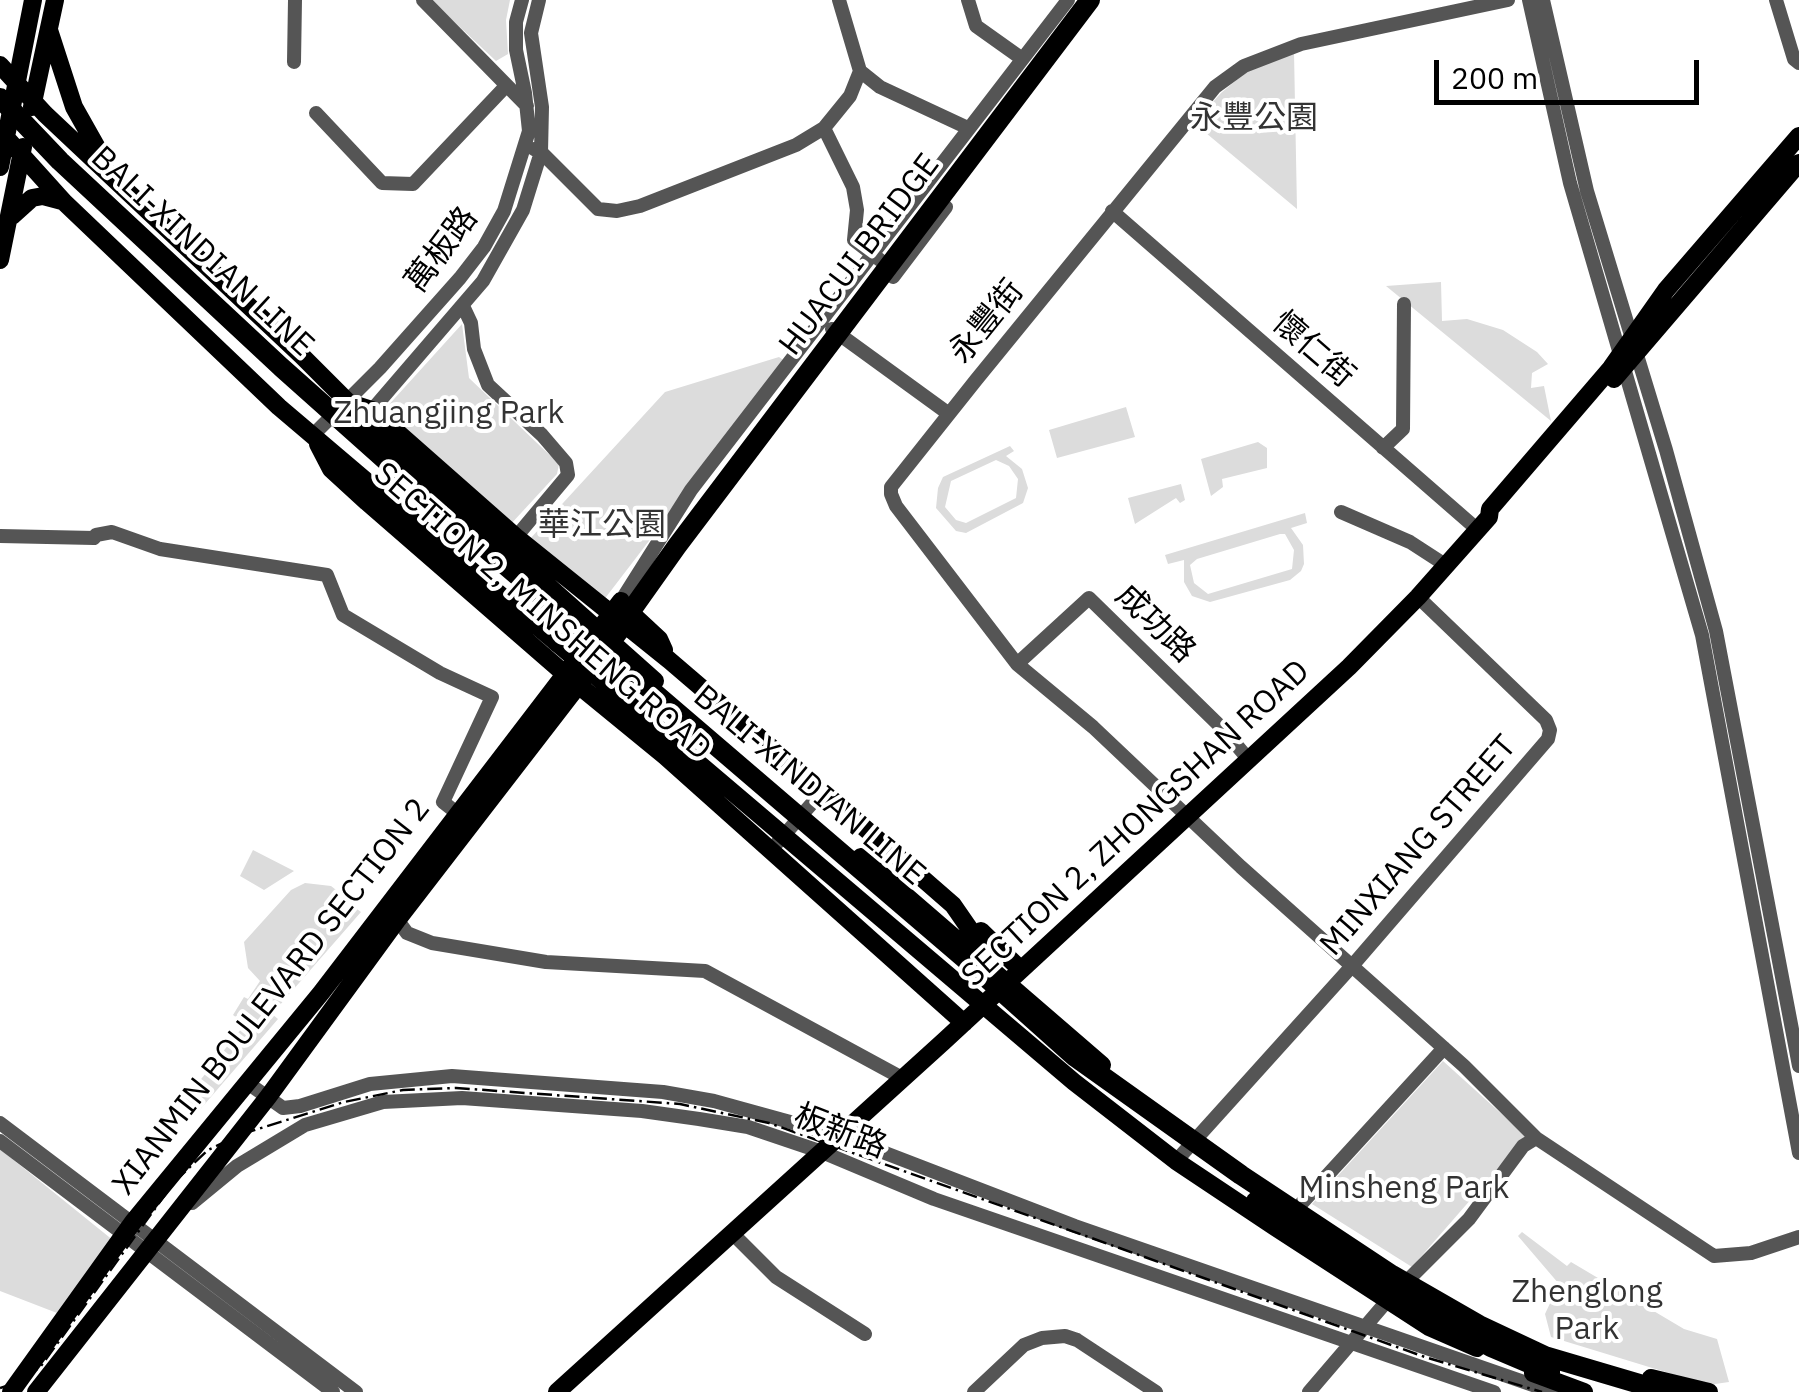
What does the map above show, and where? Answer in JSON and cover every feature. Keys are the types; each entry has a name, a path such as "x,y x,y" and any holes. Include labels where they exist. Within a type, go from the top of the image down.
{"highway":[{"name":"HUACUI BRIDGE","path":"673,543 1076,0"},
{"name":"HUACUI BRIDGE","path":"673,543 1090,0"},
{"name":"BALI-XINDIAN LINE","path":"8,91 60,161 172,268 619,670 1071,1066 1180,1149 1384,1287 1539,1368 1614,1392"},
{"name":"BALI-XINDIAN LINE","path":"0,113 149,260 448,532 972,964 1074,1056 1174,1130 1392,1274 1478,1325 1545,1356 1667,1392"},
{"path":"624,613 673,543"},
{"path":"581,615 619,670"},
{"path":"557,642 619,670"}],"main road":[{"path":"0,167 8,91 33,0"},
{"path":"0,260 55,0"},
{"path":"48,30 74,107 117,181"},
{"name":"SECTION 2, MINSHENG ROAD","path":"0,66 8,91 34,102 346,402 368,415 516,537 624,613 669,660 953,905 1013,975"},
{"name":"SECTION 2, MINSHENG ROAD","path":"3,135 64,202 279,407 314,434 330,468 772,850 964,1023"},
{"name":"SECTION 2, ZHONGSHAN ROAD","path":"1629,353 1666,290 1797,143"},
{"name":"SECTION 2, ZHONGSHAN ROAD","path":"557,1392 1316,700 1447,566 1484,523 1490,509 1799,163"},
{"path":"9,220 14,211 32,198 64,202"},
{"path":"279,407 298,412 313,406 301,355"},
{"path":"368,415 475,522 581,615 867,862 1013,975 1090,1056 1301,1204 1410,1276 1500,1327 1560,1351 1709,1392"},
{"path":"314,434 1074,1082 1176,1160 1429,1327 1549,1389 1584,1392"},
{"name":"XIANMIN BOULEVARD SECTION 2","path":"9,1389 128,1228 392,913 624,613"},
{"name":"XIANMIN BOULEVARD SECTION 2","path":"36,1392 268,1097 457,813 572,680"},
{"name":"SECTION 2, MINSHENG ROAD","path":"885,950 984,1004"}],"street":[{"path":"294,62 295,0"},
{"path":"423,0 527,106"},
{"name":"萬板路","path":"314,434 460,278 484,247 504,211 529,131 516,50 516,22 522,0"},
{"name":"萬板路","path":"368,415 482,282 524,210 542,152 542,106 531,33 538,0"},
{"path":"839,0 860,71 880,87 968,128"},
{"path":"968,0 976,26 1021,58"},
{"path":"624,613 691,490 1068,0"},
{"path":"624,613 714,512 1100,0"},
{"path":"1431,0 1432,18"},
{"name":"永豐街","path":"1508,0 1301,44 1244,66 1215,87 949,414 892,487 892,494 896,506 1016,664 1093,727 1444,1048 1536,1138 1714,1256 1750,1253 1799,1237"},
{"path":"1528,0 1570,183 1629,353 1716,632 1799,1066"},
{"path":"1543,0 1574,141 1702,635 1799,1153"},
{"path":"1776,0 1794,59 1799,63"},
{"path":"488,68 508,59 516,50"},
{"path":"525,146 542,152 598,210 640,206 796,146 824,128 850,96 860,71"},
{"path":"316,113 382,182 413,184 506,86"},
{"path":"824,128 853,188 857,210 854,240 897,272"},
{"name":"懷仁街","path":"1112,211 1383,448 1484,523"},
{"path":"1383,448 1403,428 1404,304"},
{"path":"463,306 488,385 534,426 566,463 568,476 516,537"},
{"path":"822,321 949,414"},
{"path":"1341,512 1410,542 1447,566"},
{"path":"0,536 94,538 96,534 112,532 160,549 327,575 342,615 440,673 492,697 443,802 457,813"},
{"name":"MINXIANG STREET","path":"1176,1160 1352,966 1548,738 1546,720 1418,597"},
{"name":"成功路","path":"1016,664 1089,598 1223,729 1249,760"},
{"path":"772,850 822,792"},
{"path":"392,913 407,932 432,943 546,962 705,971 902,1078"},
{"path":"1301,1204 1444,1048"},
{"name":"板新路","path":"249,1084 283,1108 370,1084 452,1076 672,1093 772,1116 841,1136 1075,1226 1549,1389"},
{"name":"板新路","path":"168,1222 237,1166 305,1126 383,1102 462,1098 642,1111 748,1127 816,1157 934,1199 1494,1392"},
{"path":"0,1123 128,1228"},
{"path":"1309,1392 1410,1276 1470,1219 1523,1146 1536,1138"},
{"path":"0,1141 150,1244 333,1392"},
{"path":"732,1233 776,1277 865,1334"},
{"path":"150,1244 172,1256 356,1392"},
{"path":"974,1392 1015,1351 1033,1340 1054,1336 1077,1340 1156,1392"},
{"path":"1549,1389 1560,1351"}],"green space":[{"path":"431,0 510,0 506,20 508,54 496,61"},
{"name":"永豐公園","path":"1294,52 1297,209 1194,123 1247,71"},
{"path":"1441,282 1442,321 1467,319 1503,330 1548,364 1532,373 1531,388 1544,386 1551,421 1386,286"},
{"name":"Zhuangjing Park","path":"462,324 469,378 559,464 557,474 510,525 385,409"},
{"name":"華江公園","path":"779,357 786,362 603,601 529,540 665,392"},
{"path":"1126,407 1135,437 1057,458 1049,430"},
{"path":"1258,442 1267,448 1267,468 1222,479 1223,487 1211,496 1201,459"},
{"path":"1010,446 1014,451 1006,456 1022,469 1028,488 1023,503 966,533 956,531 936,508 943,477","holes":["996,460 1009,466 1018,479 1016,498 966,523 956,520 945,507 951,481"]},
{"path":"1181,484 1185,500 1180,503 1176,498 1135,524 1128,498"},
{"path":"1305,513 1307,523 1291,528 1303,545 1304,564 1290,580 1210,602 1192,596 1184,582 1184,560 1168,564 1165,555","holes":["1285,534 1294,550 1292,569 1208,594 1194,583 1190,565 1197,559"]},
{"path":"253,850 294,871 264,890 240,876"},
{"path":"305,883 331,886 340,893 346,916 354,907 361,912 272,1014 278,1019 198,1112 182,1103 245,1024 233,1015 260,981 248,968 244,942 291,890"},
{"name":"Minsheng Park","path":"1443,1061 1526,1136 1412,1267 1312,1204"},
{"path":"0,1149 114,1241 57,1313 0,1291"},
{"name":"Zhenglong Park","path":"1522,1232 1567,1266 1571,1262 1684,1329 1717,1339 1729,1382 1708,1385 1551,1337 1545,1314 1559,1284 1518,1236"}],"railway":[{"path":"0,1388 22,1381 41,1366 175,1181 208,1150 239,1135 344,1102 403,1090 456,1088 680,1104 769,1123 1425,1357 1542,1392"}]}
